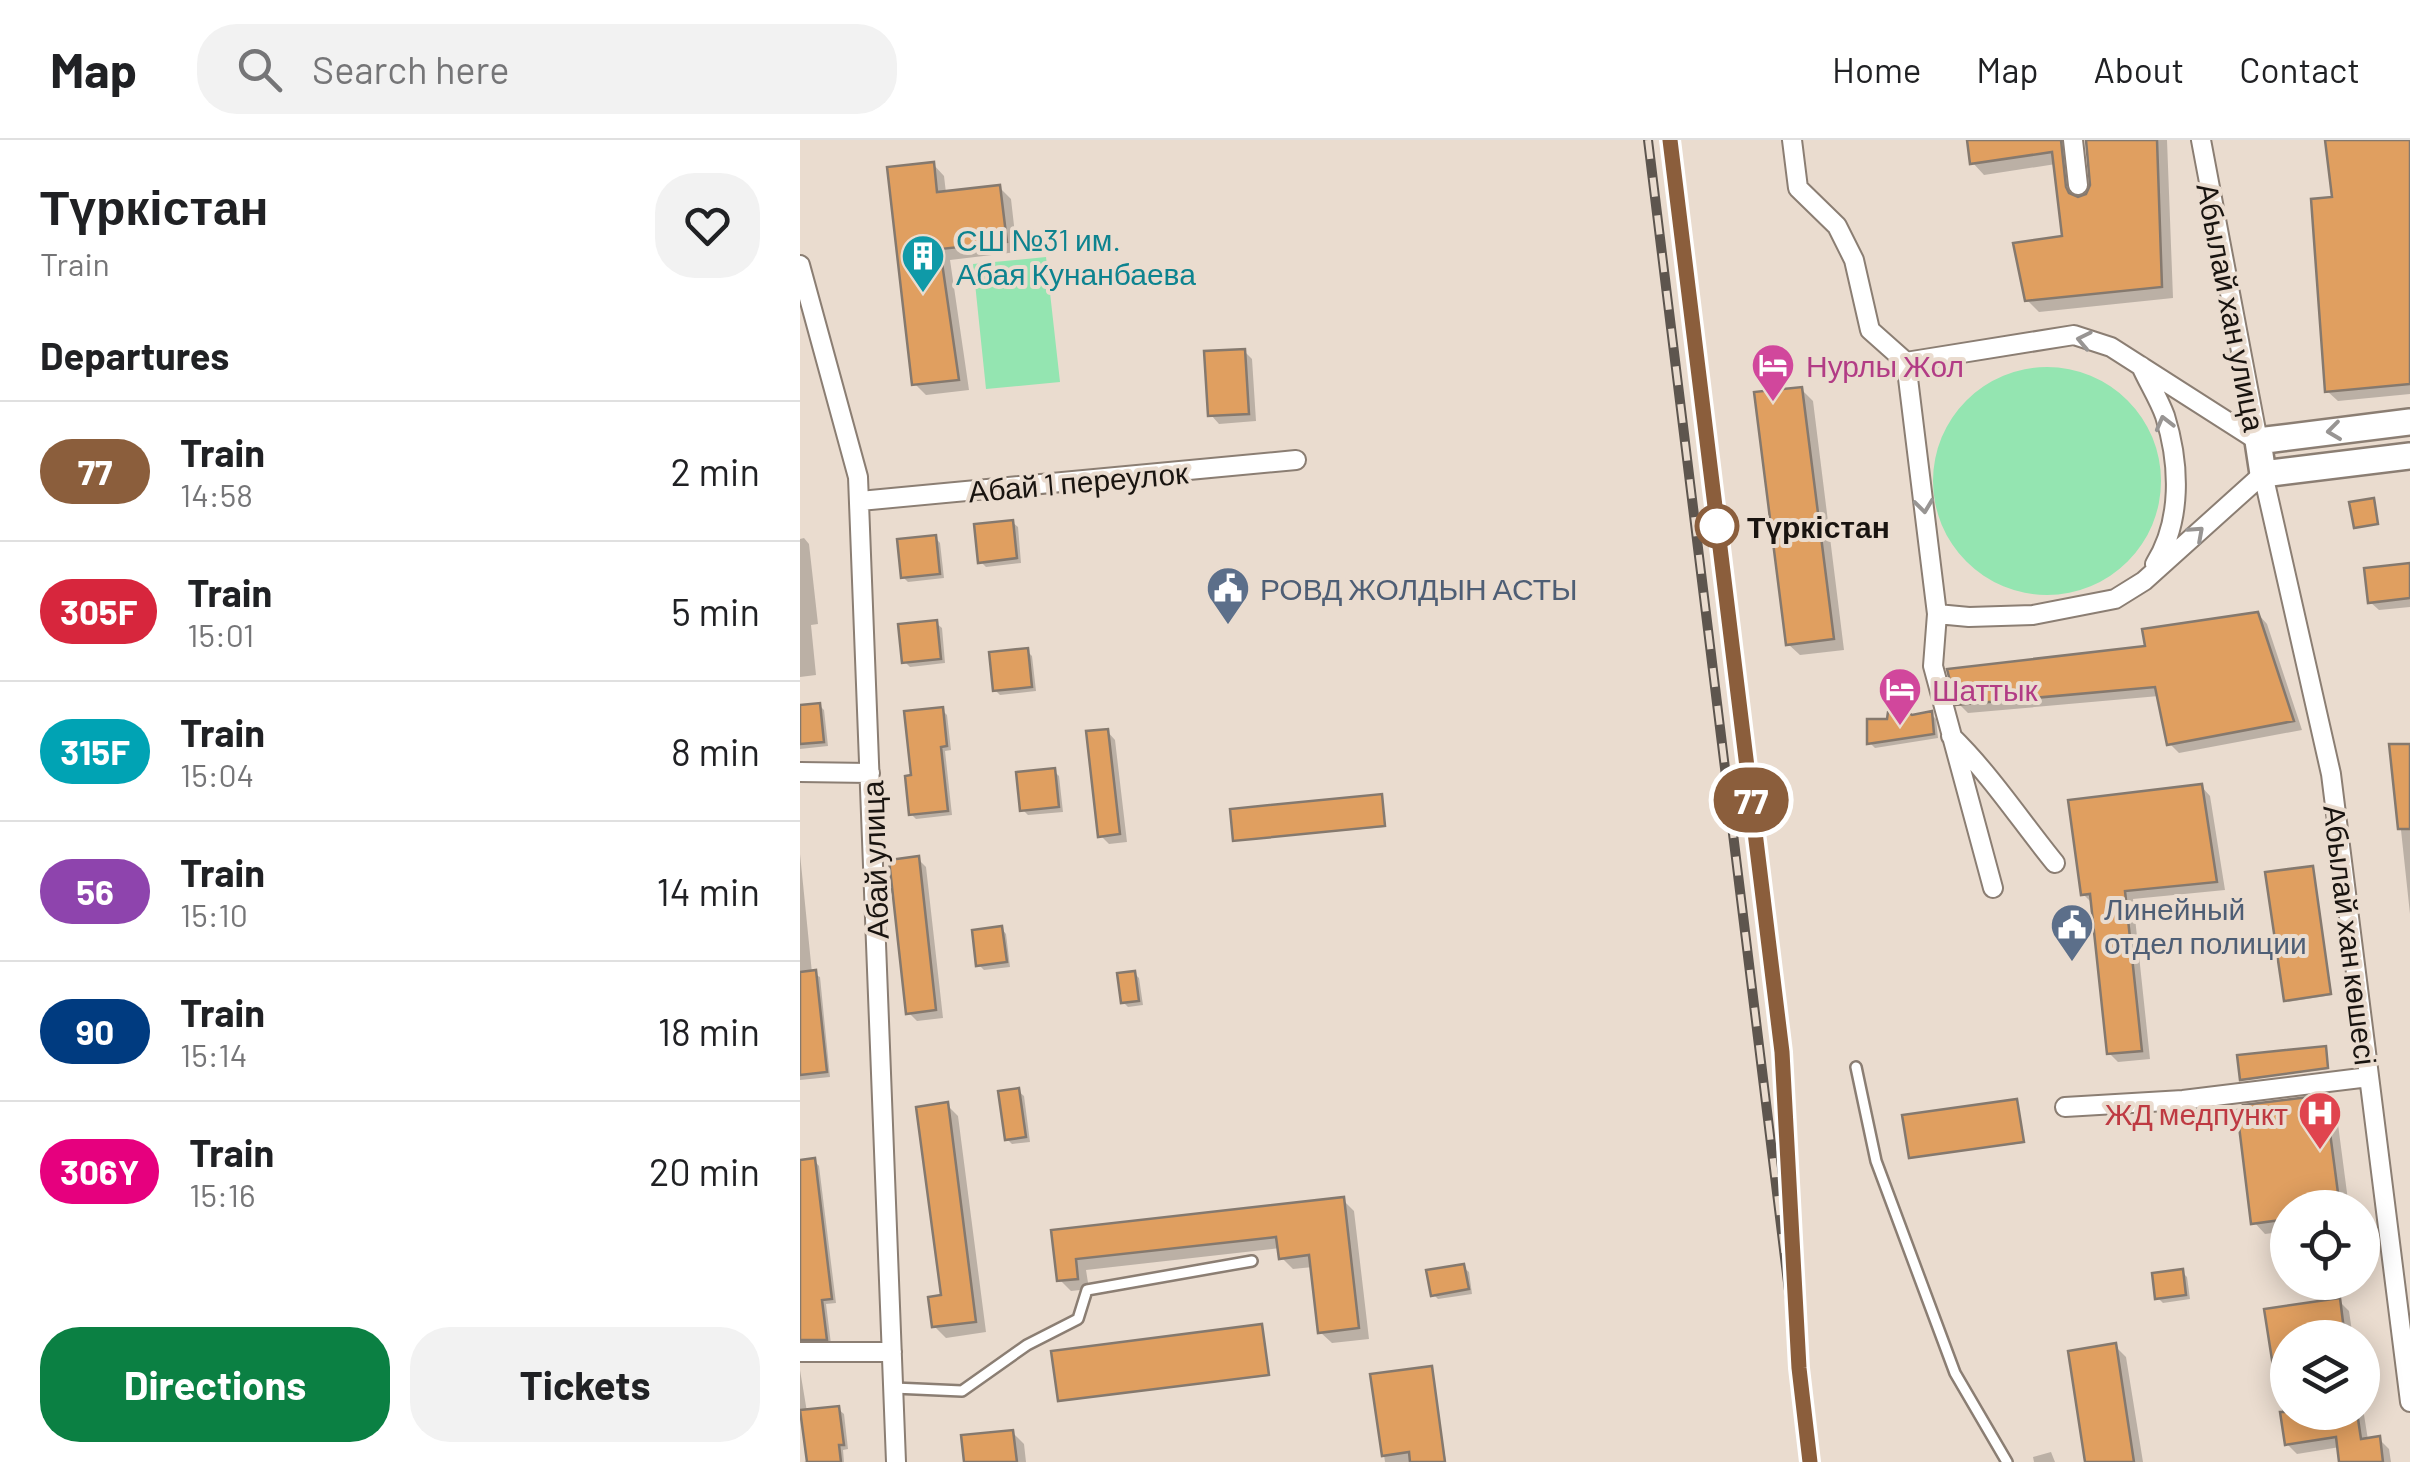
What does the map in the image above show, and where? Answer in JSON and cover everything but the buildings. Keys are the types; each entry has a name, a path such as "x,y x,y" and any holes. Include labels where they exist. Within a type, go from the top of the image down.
{"street":[{"path":"1792,140 1798,188 1838,226 1854,260 1870,330 1906,362 1937,614 1933,666 1993,888"},
{"path":"2073,140 2078,185"},
{"name":"Абылай хан улица","path":"2201,140 2263,474"},
{"name":"Абай улица","path":"800,265 858,477 860,501 896,1462"},
{"path":"1906,362 2074,335 2112,347 2258,440 2410,422"},
{"path":"2140,365 2165,416 2177,504 2164,549 2144,581"},
{"path":"1937,614 2033,614 2115,599 2144,581 2263,474 2410,456"},
{"name":"Абай 1 переулок","path":"860,501 1296,460"},
{"name":"Абылай хан көшесі","path":"2263,474 2331,774 2410,1402"},
{"path":"1951,736 1985,769 2055,863"},
{"path":"800,772 870,773"},
{"path":"2065,1107 2183,1100 2369,1077"},
{"path":"800,1352 892,1352"}],"lane":[{"path":"1856,1066 1876,1161 1956,1373 2007,1462"},
{"path":"894,1388 962,1391 1027,1345 1078,1319 1087,1290 1252,1262"}],"green space":[{"path":"1046,257 1060,382 986,389 973,264"},
{"path":"2047,367 2091,376 2128,400 2152,437 2161,481 2152,525 2128,562 2091,586 2047,595 2003,586 1966,562 1942,525 1933,481 1942,437 1966,400 2003,376"}],"railway":[{"path":"1648,140 1810,1462"},
{"path":"1670,140 1781,1052 1789,1183"}],"train":[{"name":"77","path":"1670,140 1782,1052 1799,1368 1810,1462"}],"place":[{"name":"СШ №31 им. Абая Кунанбаева","path":"923,294"},
{"name":"Нурлы Жол","path":"1773,403"},
{"name":"Түркістан","path":"1717,526"},
{"name":"РОВД ЖОЛДЫН АСТЫ","path":"1228,626"},
{"name":"Шаттык","path":"1900,727"},
{"name":"Линейный отдел полиции","path":"2072,963"},
{"name":"ЖД медпункт","path":"2320,1151"}]}
